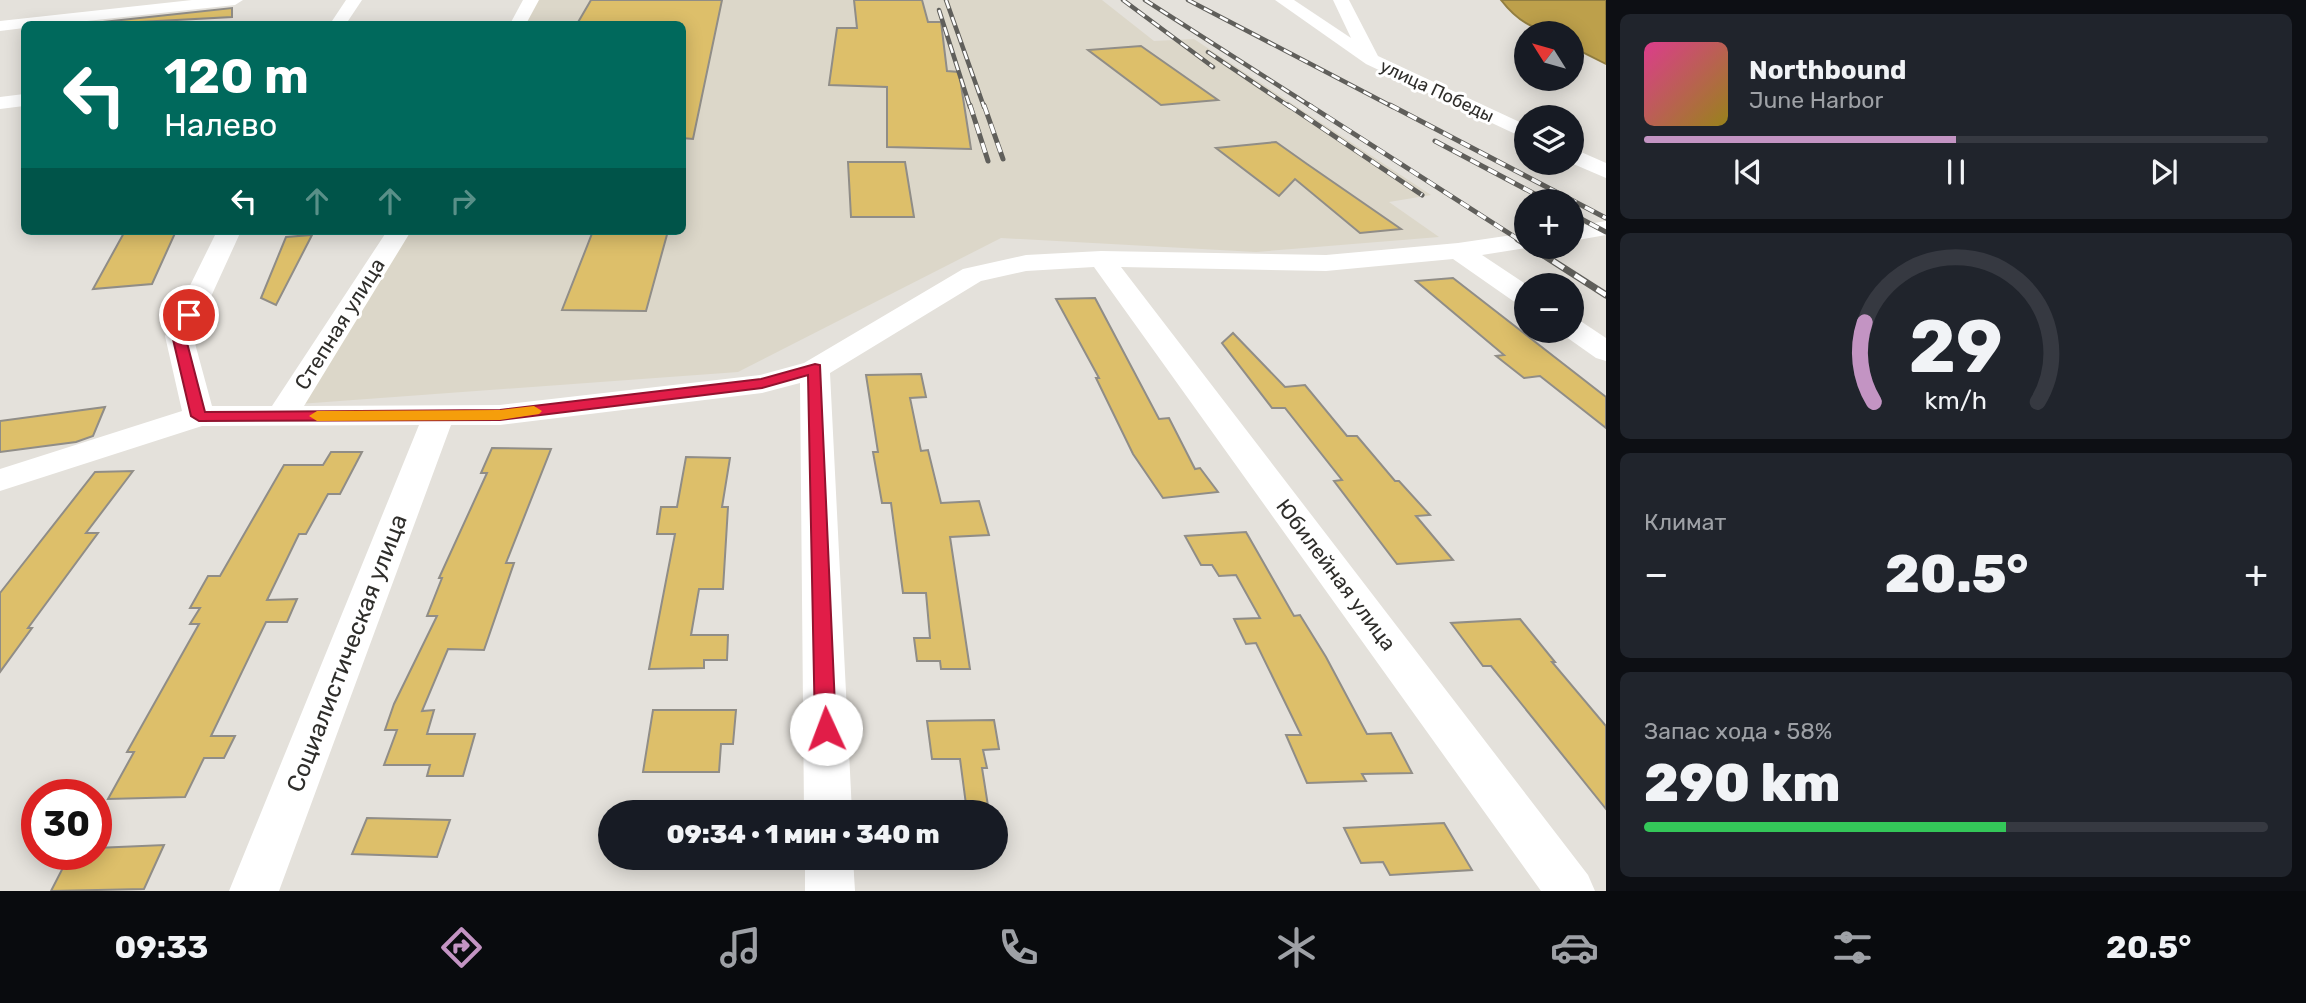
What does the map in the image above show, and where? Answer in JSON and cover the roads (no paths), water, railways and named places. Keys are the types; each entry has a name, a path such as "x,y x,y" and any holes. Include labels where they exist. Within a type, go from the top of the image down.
{"street":[{"path":"68,19 87,0"},
{"path":"57,21 235,0"},
{"path":"340,21 354,0"},
{"path":"520,21 531,0"},
{"path":"1283,0 1372,60"},
{"name":"улица Победы","path":"1341,0 1372,60 1514,127"},
{"path":"0,26 21,26"},
{"path":"1323,27 1355,28"},
{"path":"8,46 21,34"},
{"path":"0,103 21,100"},
{"path":"1584,161 1606,171"},
{"path":"1584,232 1606,228"},
{"path":"199,416 178,335 227,235"},
{"name":"Степная улица","path":"282,416 396,235"},
{"path":"0,480 199,416 500,415 762,384 815,369 972,275 1026,263 1101,258 1326,263 1458,251 1514,243"},
{"path":"1458,251 1514,290"},
{"name":"Юбилейная улица","path":"1101,258 1570,891"},
{"path":"1584,336 1606,352"},
{"path":"815,369 828,800"},
{"name":"Социалистическая улица","path":"254,891 439,415"},
{"path":"830,870 830,891"}],"railway":[{"path":"946,0 984,107"},
{"path":"1123,0 1213,67"},
{"path":"1145,0 1312,107"},
{"path":"1188,0 1393,107"},
{"path":"939,10 970,107"},
{"path":"1208,52 1290,107"},
{"path":"970,105 988,161"},
{"path":"984,105 1003,159"},
{"path":"1288,105 1422,195"},
{"path":"1309,105 1514,237"},
{"path":"1390,105 1606,218"},
{"path":"1435,141 1525,189"},
{"path":"1584,220 1606,232"},
{"path":"1550,259 1606,295"}]}
